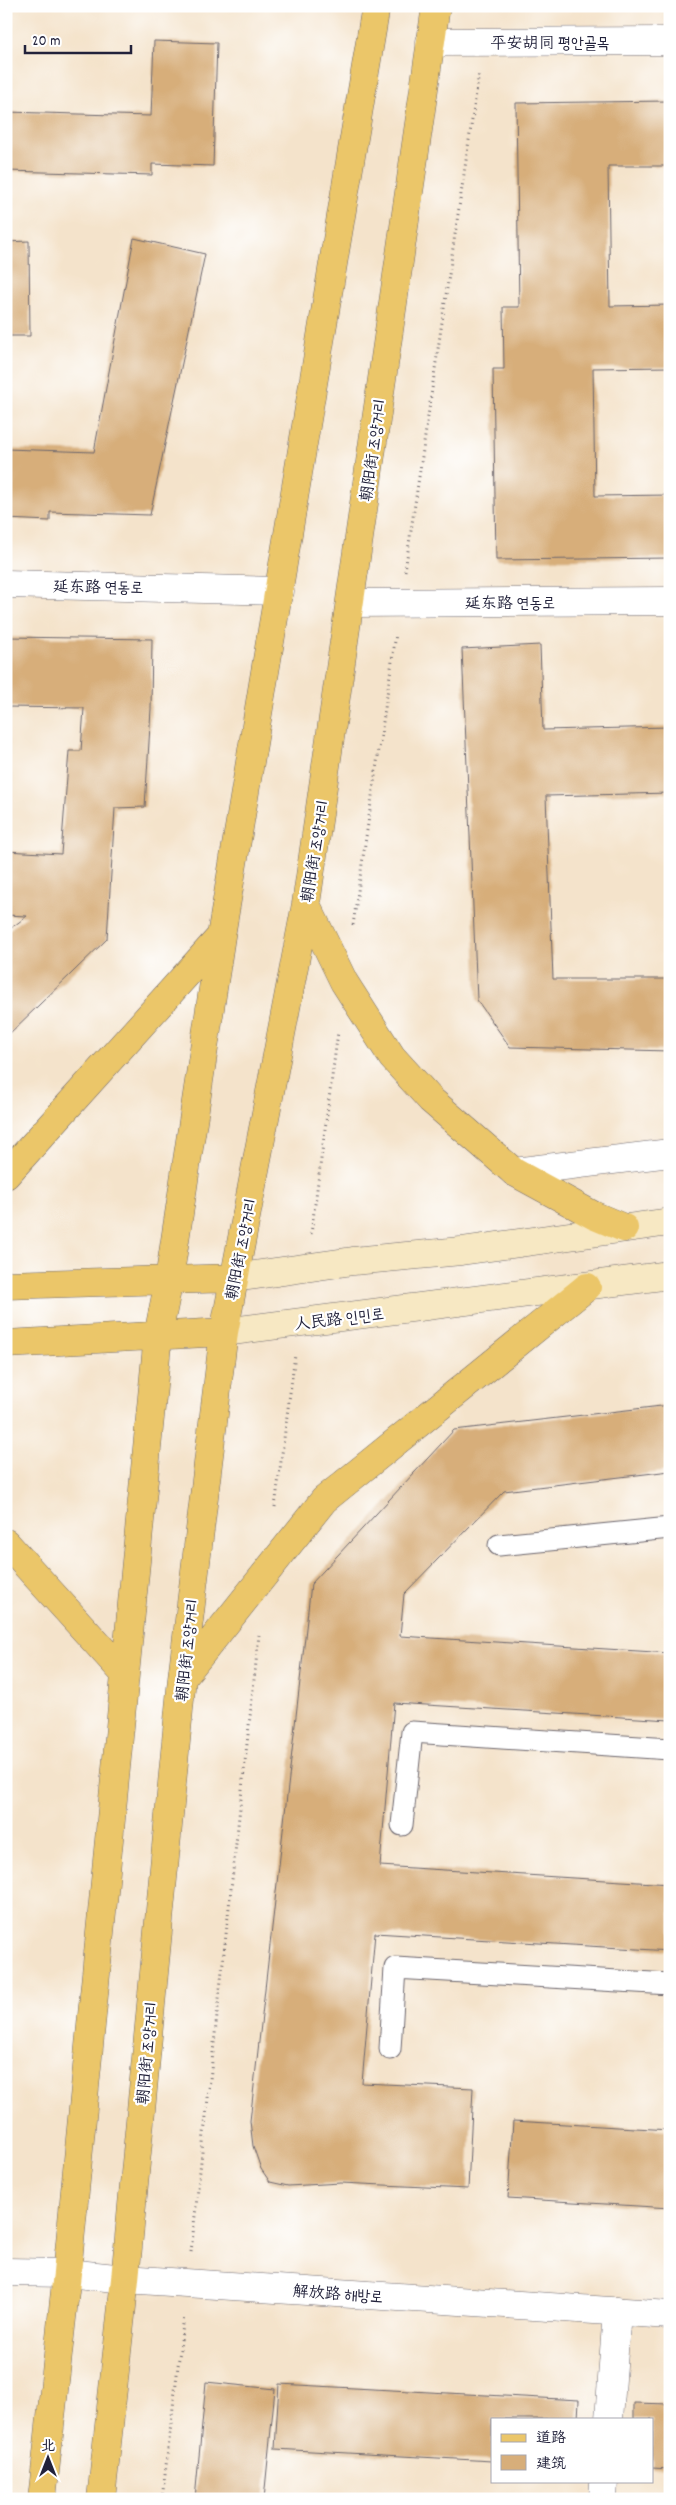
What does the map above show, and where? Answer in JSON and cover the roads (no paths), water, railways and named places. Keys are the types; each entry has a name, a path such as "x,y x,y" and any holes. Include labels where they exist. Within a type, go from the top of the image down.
{"main road":[{"path":"42,2499 67,2273 123,1672 158,1335 221,936 376,6"},
{"name":"朝阳街 조양거리","path":"101,2499 125,2279 182,1678 224,1332 306,904 436,6"},
{"path":"306,904 344,982 392,1057 431,1100 514,1172 593,1215 624,1228"},
{"path":"6,1176 221,936"},
{"path":"6,1285 234,1278 353,1261 461,1251 670,1222"},
{"name":"人民路 인민로","path":"6,1344 224,1332 670,1275"},
{"path":"182,1678 324,1500 587,1287"},
{"path":"6,1543 123,1672"}],"street":[{"name":"平安胡同 평안골목","path":"430,42 670,41"},
{"name":"延东路 연동로","path":"6,584 280,591"},
{"name":"延东路 연동로","path":"350,603 670,601"},
{"path":"514,1172 670,1152"},
{"name":"解放路 해방로","path":"6,2272 67,2273 125,2279 670,2315"},
{"path":"609,2418 617,2311"},
{"path":"603,2499 604,2482"}],"lane":[{"path":"499,1545 670,1528"},
{"path":"402,1826 412,1732 670,1749"},
{"path":"390,2049 395,1968 670,1984"}]}
